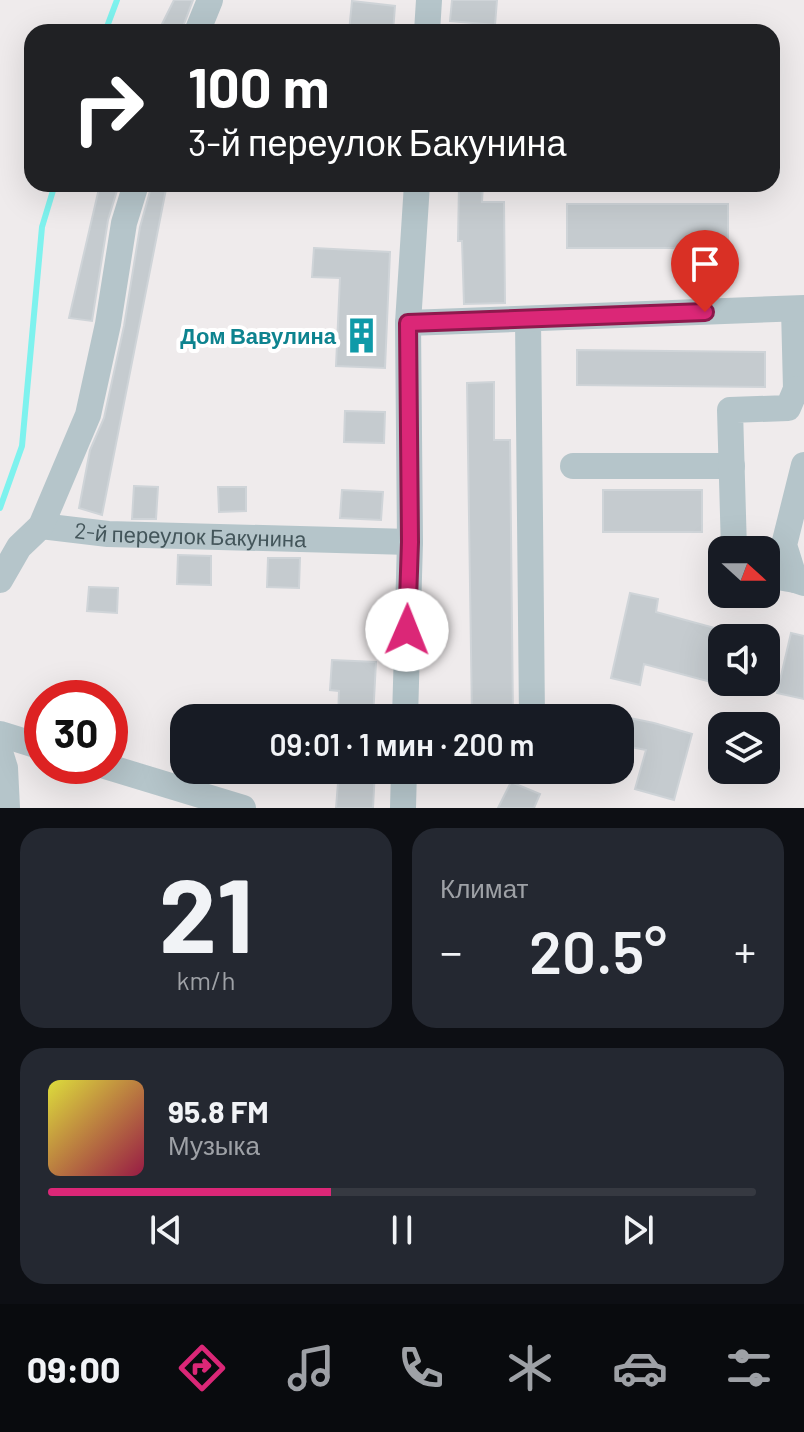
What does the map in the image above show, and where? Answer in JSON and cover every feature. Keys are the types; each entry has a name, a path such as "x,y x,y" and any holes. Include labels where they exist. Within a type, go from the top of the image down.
{"street":[{"path":"200,24 210,0"},
{"path":"428,24 429,0"},
{"path":"0,580 19,547 41,526 88,415 108,324 124,223 134,192"},
{"path":"405,704 410,542 408,323 416,192"},
{"path":"408,323 799,309 800,390 788,408 730,410 734,536"},
{"path":"528,319 532,704"},
{"path":"800,582 784,545 804,465"},
{"path":"573,466 732,466"},
{"name":"2-й переулок Бакунина","path":"41,526 108,534 410,542"},
{"path":"780,578 800,582"},
{"path":"0,734 24,741"},
{"path":"0,752 5,768 7,808"},
{"path":"128,773 243,808"},
{"path":"403,808 404,784"}],"building":[{"path":"174,0 193,0 184,24 162,24"},
{"path":"452,0 497,0 495,24 450,21"},
{"path":"352,1 395,6 394,24 350,24"},
{"path":"98,192 117,192 108,220 92,321 69,318"},
{"path":"150,192 165,192 102,515 79,508 90,450 104,418 124,326 140,227"},
{"path":"459,192 483,192 482,202 504,202 505,303 464,304 462,241 458,241"},
{"path":"567,204 728,204 728,248 567,248"},
{"path":"314,248 390,252 385,368 336,366 340,278 312,277"},
{"path":"577,350 765,352 765,387 577,385"},
{"path":"494,382 494,440 510,440 513,704 472,704 467,383"},
{"path":"345,411 385,412 384,443 344,442"},
{"path":"134,486 158,487 156,519 132,519"},
{"path":"218,487 246,487 246,511 219,512"},
{"path":"342,490 383,492 381,520 340,518"},
{"path":"603,490 702,490 702,532 603,532"},
{"path":"178,555 211,556 211,585 177,584"},
{"path":"268,558 300,558 299,588 267,587"},
{"path":"89,587 118,588 117,613 87,611"},
{"path":"630,593 658,599 656,612 708,626 708,681 644,664 640,685 611,678"},
{"path":"791,633 804,636 804,699 780,694 780,680"},
{"path":"332,660 376,662 374,704 339,704 339,691 330,690"},
{"path":"634,719 692,734 674,800 635,789 646,750 634,748"},
{"path":"338,784 374,784 373,808 336,808"},
{"path":"510,784 540,794 534,808 498,808"}],"waterway":[{"path":"108,24 117,0"},
{"path":"0,508 22,446 42,227 53,192"}],"place":[{"name":"Дом Вавулина","path":"362,336"}],"route":[{"path":"407,630 410,542 408,323 705,312"}]}
